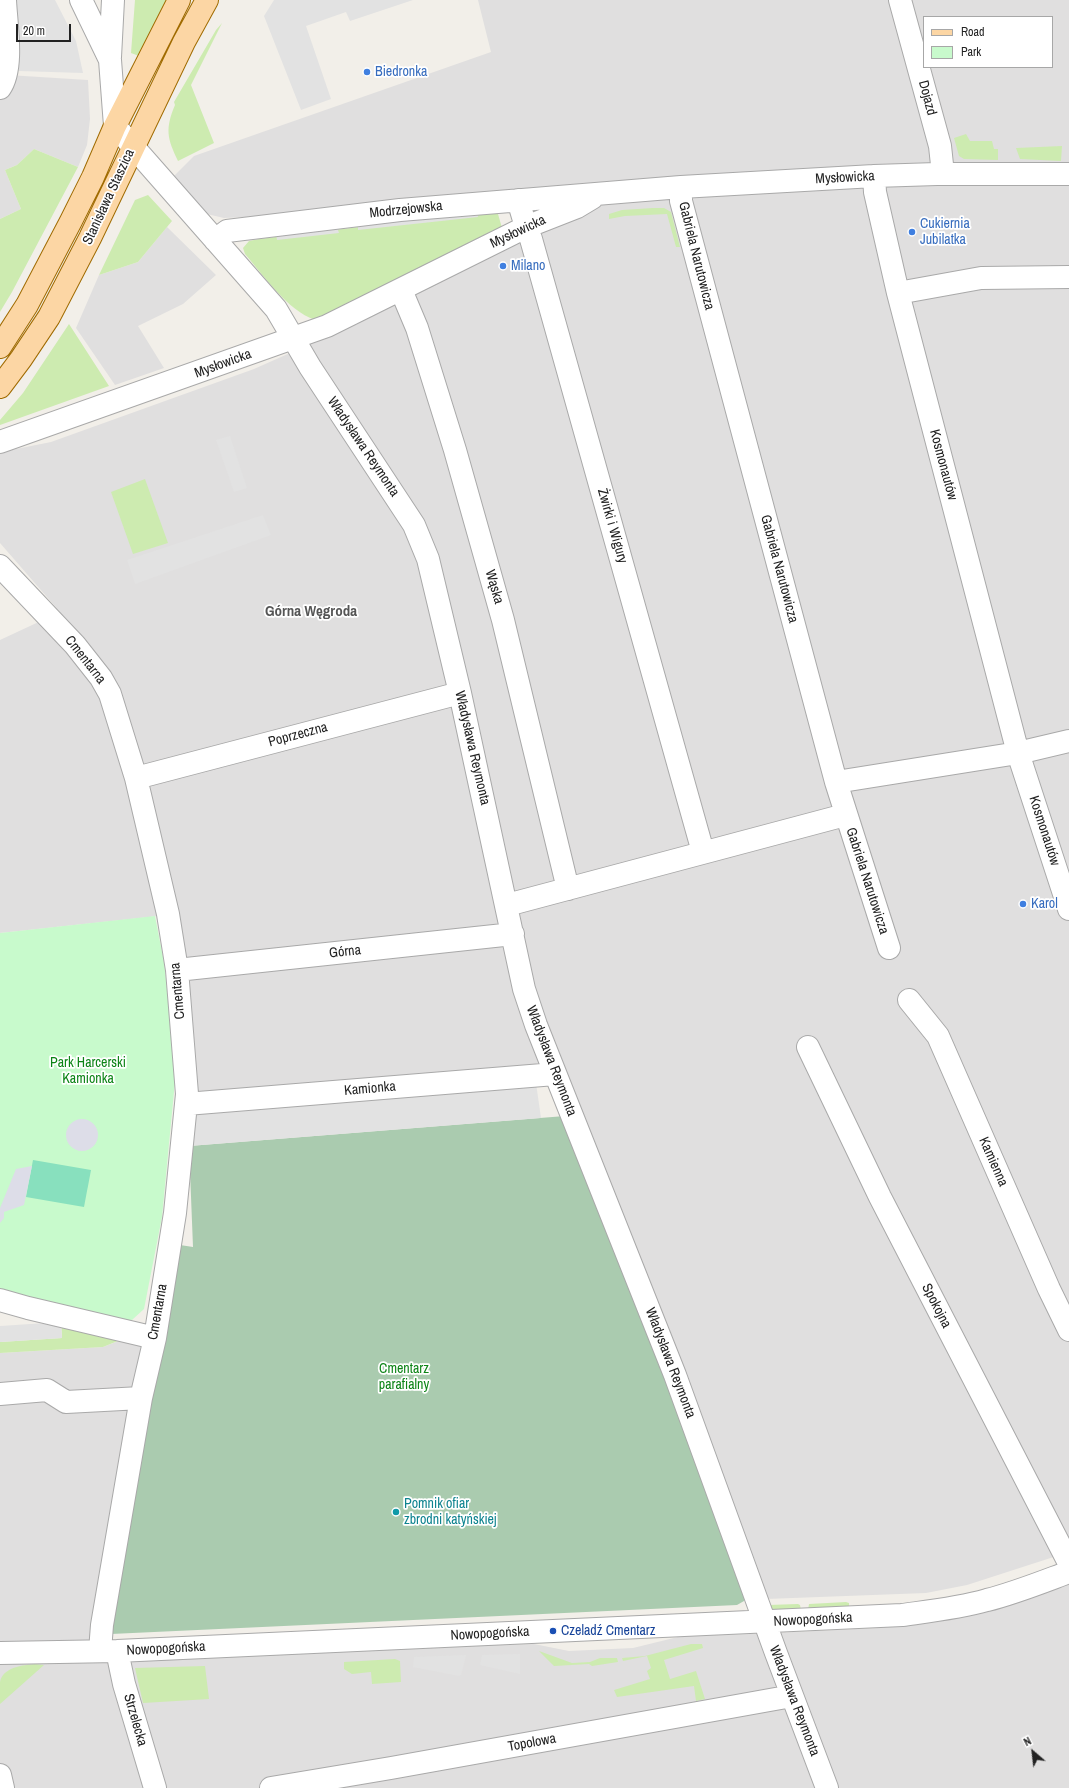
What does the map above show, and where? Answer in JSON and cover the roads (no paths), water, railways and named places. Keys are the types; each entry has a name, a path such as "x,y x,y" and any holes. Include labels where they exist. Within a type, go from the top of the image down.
{"main road":[{"name":"Stanisława Staszica","path":"0,347 27,305 71,221 93,177 115,126 179,0"},
{"name":"Stanisława Staszica","path":"0,386 22,359 49,317 90,238 184,42 207,0"}],"street":[{"path":"0,88 7,73 8,44 4,0"},
{"path":"81,0 110,60"},
{"path":"113,0 110,60 115,126 276,309 294,338"},
{"name":"Dojazd","path":"900,0 940,146 943,174"},
{"name":"Mysłowicka","path":"0,442 327,326 526,226 577,207 601,192 874,176 943,174 1069,174"},
{"name":"Kosmonautów","path":"874,176 875,192 898,293 1018,754 1069,909"},
{"name":"Gabriela Narutowicza","path":"681,187 681,202 836,782 889,948"},
{"name":"Modrzejowska","path":"215,240 227,231 400,210 601,192"},
{"name":"Żwirki i Wigury","path":"518,200 531,239 703,852"},
{"path":"898,293 981,278 1069,277"},
{"name":"Wąska","path":"401,290 416,328 453,443 503,620 568,889"},
{"name":"Władysława Reymonta","path":"294,338 310,367 403,506 419,534 428,559 460,693 524,989 555,1074 675,1375 827,1788"},
{"name":"Cmentarna","path":"0,566 45,611 101,678 110,694 125,737 136,778 168,914 177,970 187,1094 186,1104 174,1213 154,1338 141,1398 102,1625 108,1651"},
{"name":"Poprzeczna","path":"136,778 460,693"},
{"path":"836,782 1018,754 1069,741"},
{"path":"506,904 846,815"},
{"name":"Górna","path":"177,970 512,934"},
{"name":"Kamienna","path":"909,1000 938,1036 1045,1282 1069,1330"},
{"name":"Spokojna","path":"808,1047 880,1197 1069,1563"},
{"name":"Kamionka","path":"186,1104 555,1074"},
{"path":"0,1300 154,1338"},
{"path":"0,1394 47,1390 66,1402 141,1398"},
{"name":"Nowopogońska","path":"0,1653 108,1651 902,1615 946,1609 994,1598 1028,1588 1069,1572"},
{"name":"Strzelecka","path":"108,1651 124,1684 155,1788"},
{"name":"Topolowa","path":"271,1788 792,1696"},
{"path":"0,1775 3,1788"}],"place":[{"name":"Biedronka","path":"367,72"},
{"name":"Cukiernia Jubilatka","path":"912,232"},
{"name":"Milano","path":"503,266"},
{"name":"Karol","path":"1023,904"},
{"name":"Pomnik ofiar zbrodni katyńskiej","path":"396,1512"},
{"name":"Czeladź Cmentarz","path":"553,1631"}],"district":[{"name":"Górna Węgroda","path":"311,612"}],"park label":[{"name":"Park Harcerski Kamionka","path":"88,1072"},
{"name":"Cmentarz parafialny","path":"404,1378"}]}
